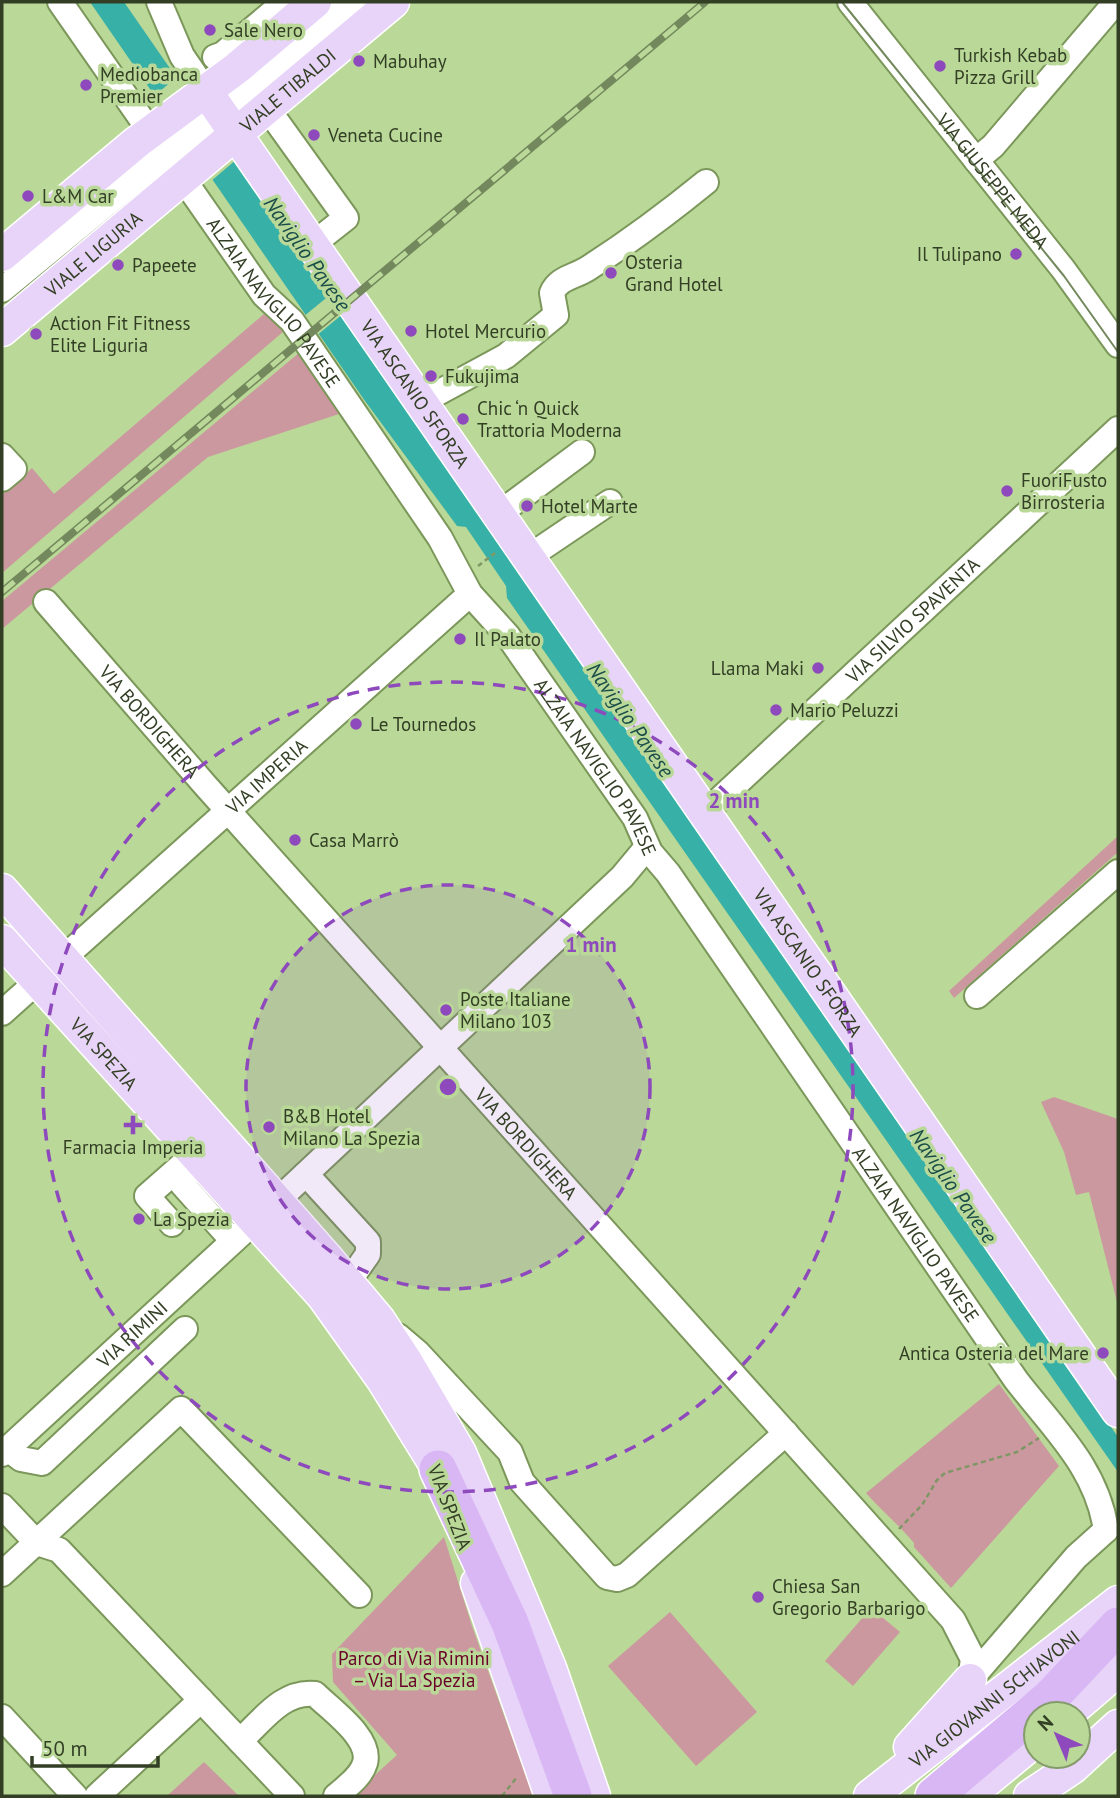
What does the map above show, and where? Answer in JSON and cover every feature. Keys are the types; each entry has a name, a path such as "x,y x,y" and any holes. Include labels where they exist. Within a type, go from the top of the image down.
{"highway":[{"path":"449,1461 573,1796"},
{"path":"934,1796 1058,1691 1102,1633"}],"main road":[{"name":"VIALE TIBALDI","path":"172,150 216,115 315,2"},
{"name":"VIALE TIBALDI","path":"172,150 216,115 267,108 393,2"},
{"name":"VIA ASCANIO SFORZA","path":"216,115 313,244 423,401 1118,1411"},
{"path":"2,255 172,150"},
{"name":"VIALE LIGURIA","path":"2,330 172,150"},
{"name":"VIA SPEZIA","path":"2,890 62,959 255,1221 316,1246 379,1321 550,1668 594,1796"},
{"name":"VIA SPEZIA","path":"2,941 323,1296 383,1380 449,1461 551,1796"},
{"name":"VIA GIOVANNI SCHIAVONI","path":"885,1791 1045,1658 1118,1602"},
{"path":"885,1791 1102,1633 1118,1609"},
{"path":"1086,1700 1116,1678"},
{"path":"1092,1711 1116,1678"},
{"path":"885,1791 902,1755 970,1680"},
{"path":"1030,1796 1072,1768 1118,1726"},
{"path":"968,1796 1022,1765"},
{"path":"1001,1796 1026,1770"}],"street":[{"name":"ALZAIA NAVIGLIO PAVESE","path":"60,2 172,150 264,295 292,321 440,538 470,594 508,636 635,818 647,846 1016,1380 1043,1409 1082,1464 1102,1503 1112,1533"},
{"path":"159,2 182,56 216,115"},
{"path":"215,57 223,54 285,2"},
{"name":"VIALE TIBALDI","path":"216,115 352,2"},
{"name":"VIA GIUSEPPE MEDA","path":"845,2 857,11 1071,279 1118,345"},
{"path":"976,160 993,146 1116,2"},
{"path":"267,108 346,218 313,244"},
{"name":"VIALE LIGURIA","path":"2,290 172,150"},
{"path":"423,401 513,351 556,314 552,293 559,281 583,271 634,238 706,182"},
{"name":"VIA SILVIO SPAVENTA","path":"706,812 1118,429"},
{"path":"500,513 582,452"},
{"path":"2,456 14,469 2,479"},
{"path":"530,556 610,502"},
{"name":"VIA IMPERIA","path":"62,959 470,594"},
{"name":"VIA BORDIGHERA","path":"46,602 953,1620 973,1659 970,1680"},
{"name":"VIA RIMINI","path":"185,1329 41,1463 5,1452 129,1323 255,1221 622,877 647,846"},
{"path":"977,996 1118,872"},
{"path":"2,1013 62,959"},
{"path":"172,1224 147,1196 196,1155"},
{"path":"306,1174 368,1242 368,1254 347,1284"},
{"path":"316,1246 346,1218"},
{"name":"VIA SPEZIA","path":"379,1321 418,1353 478,1416 510,1452 522,1482 607,1577 617,1579 627,1575 786,1433"},
{"path":"2,1574 181,1409 359,1595"},
{"name":"VIA SPEZIA","path":"449,1461 460,1437 478,1416"},
{"path":"2,1506 37,1543 59,1550 292,1796"},
{"name":"VIA GIOVANNI SCHIAVONI","path":"970,1680 1076,1558 1112,1533"},
{"name":"VIA BORDIGHERA","path":"953,1620 974,1631 993,1636 1013,1631"},
{"path":"240,1741 287,1697 298,1693 315,1694 361,1740 365,1751 366,1762 360,1773 336,1796"},
{"path":"97,1796 201,1700"},
{"path":"2,1717 75,1796"}],"path":[{"path":"478,566 491,556"},
{"path":"898,1531 922,1505 937,1480 945,1473 1017,1452 1047,1433"},
{"path":"502,1796 523,1769"}],"green space":[{"path":"264,314 284,331 2,573 2,495 32,468 54,494"},
{"path":"300,352 342,413 208,457 2,629 2,601"},
{"path":"1118,836 1118,852 954,998 949,991"},
{"path":"1054,1097 1118,1119 1118,1306 1089,1192 1076,1195 1064,1152 1041,1102"},
{"path":"999,1384 1059,1466 951,1588 914,1547 908,1536 866,1493"},
{"name":"Parco di Via Rimini – Via La Spezia","path":"444,1537 472,1626 533,1796 352,1796 397,1755 333,1682 332,1654"},
{"path":"871,1608 900,1632 853,1686 825,1661"},
{"path":"670,1612 757,1712 696,1766 608,1666"},
{"path":"204,1762 239,1796 167,1796"}],"water":[{"path":"90,2 124,2 1118,1437 1118,1472 507,598 506,586 466,527 457,526 365,401"}],"pier":[{"path":"179,75 237,159 210,182 152,98"},
{"path":"331,294 344,313 316,336 303,317"}],"tram line":[{"path":"842,2 1064,276 1118,352"}],"railway":[{"path":"2,592 705,2"}],"place":[{"name":"Sale Nero","path":"210,30"},
{"name":"Mabuhay","path":"359,61"},
{"name":"Turkish Kebab Pizza Grill","path":"940,66"},
{"name":"Mediobanca Premier","path":"86,85"},
{"name":"Veneta Cucine","path":"314,135"},
{"name":"L&M Car","path":"28,196"},
{"name":"Il Tulipano","path":"1016,254"},
{"name":"Papeete","path":"118,265"},
{"name":"Osteria Grand Hotel","path":"611,273"},
{"name":"Hotel Mercurio","path":"411,331"},
{"name":"Action Fit Fitness Elite Liguria","path":"36,334"},
{"name":"Fukujima","path":"431,376"},
{"name":"Chic ‘n Quick Trattoria Moderna","path":"463,419"},
{"name":"FuoriFusto Birrosteria","path":"1007,491"},
{"name":"Hotel Marte","path":"527,506"},
{"name":"Il Palato","path":"460,639"},
{"name":"Llama Maki","path":"818,668"},
{"name":"Mario Peluzzi","path":"776,710"},
{"name":"Le Tournedos","path":"356,724"},
{"name":"Casa Marrò","path":"295,840"},
{"name":"Poste Italiane Milano 103","path":"446,1010"},
{"name":"Farmacia Imperia","path":"133,1125"},
{"name":"B&B Hotel Milano La Spezia","path":"269,1127"},
{"name":"La Spezia","path":"139,1219"},
{"name":"Antica Osteria del Mare","path":"1103,1353"},
{"name":"Chiesa San Gregorio Barbarigo","path":"758,1597"}],"water label":[{"name":"Naviglio Pavese","path":"307,254"},
{"name":"Naviglio Pavese","path":"630,720"},
{"name":"Naviglio Pavese","path":"953,1186"}]}
